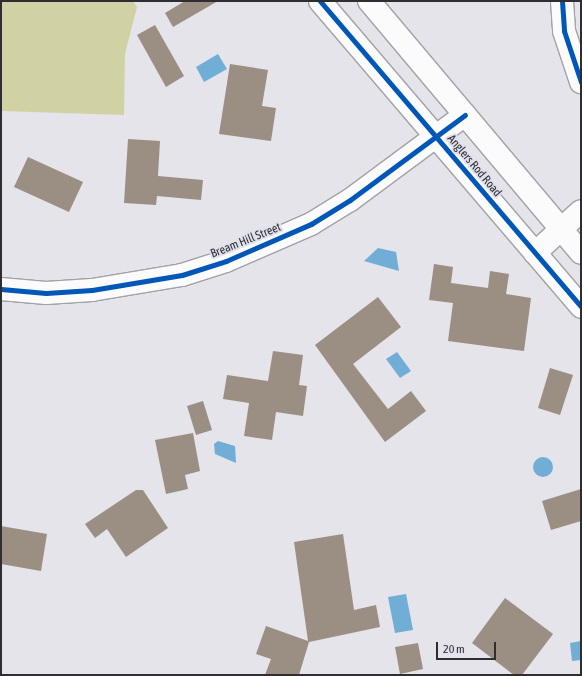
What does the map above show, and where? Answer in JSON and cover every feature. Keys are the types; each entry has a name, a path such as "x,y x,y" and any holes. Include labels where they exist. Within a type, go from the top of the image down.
{"street":[{"name":"Anglers Rod Road","path":"320,1 581,308"},
{"path":"369,1 581,252"},
{"path":"562,1 564,30 581,82"},
{"name":"Bream Hill Street","path":"1,289 46,293 92,290 182,275 226,261 311,224 437,138 465,115"},
{"path":"535,253 581,211"}],"green space":[{"path":"1,1 133,1 137,7 125,54 124,115 1,111"}],"water":[{"path":"218,54 227,69 204,82 196,67"},
{"path":"378,248 396,252 399,271 364,261"},
{"path":"397,352 411,371 400,378 386,359"},
{"path":"218,441 235,446 236,463 215,454 214,444"},
{"path":"543,457 550,460 553,467 550,474 543,477 536,474 533,467 536,460"},
{"path":"406,594 413,630 395,633 388,597"},
{"path":"581,641 581,660 572,661 570,643"}],"building":[{"path":"185,1 218,1 173,27 165,13"},
{"path":"155,25 184,76 166,87 137,35"},
{"path":"230,64 268,70 262,106 276,108 271,141 219,134"},
{"path":"128,139 160,141 158,176 203,180 201,200 157,196 156,205 124,203"},
{"path":"28,157 83,182 69,212 14,187"},
{"path":"434,264 453,267 451,283 488,288 490,271 509,274 506,294 531,298 524,351 448,341 453,303 429,300"},
{"path":"378,297 401,327 353,364 388,409 411,391 426,411 385,442 315,345"},
{"path":"273,351 303,355 299,385 307,386 303,416 276,412 272,440 244,436 249,403 223,399 227,375 268,381"},
{"path":"550,368 573,375 560,415 538,408"},
{"path":"203,401 212,430 196,435 187,406"},
{"path":"193,433 200,471 185,475 188,489 166,494 155,440"},
{"path":"581,489 581,521 551,530 542,501"},
{"path":"136,490 143,490 168,528 126,557 107,529 95,538 85,524"},
{"path":"1,526 47,534 41,571 1,564"},
{"path":"343,534 354,610 376,605 380,627 309,642 299,675 265,675 271,659 256,654 266,626 308,641 294,542"},
{"path":"505,598 553,634 522,675 514,675 472,643"},
{"path":"418,643 423,669 400,674 395,647"}],"cycle path":[{"path":"320,1 581,307"},
{"path":"562,1 564,31 581,82"},
{"path":"1,289 46,293 92,290 182,275 226,261 311,224 350,200 465,115"}]}
